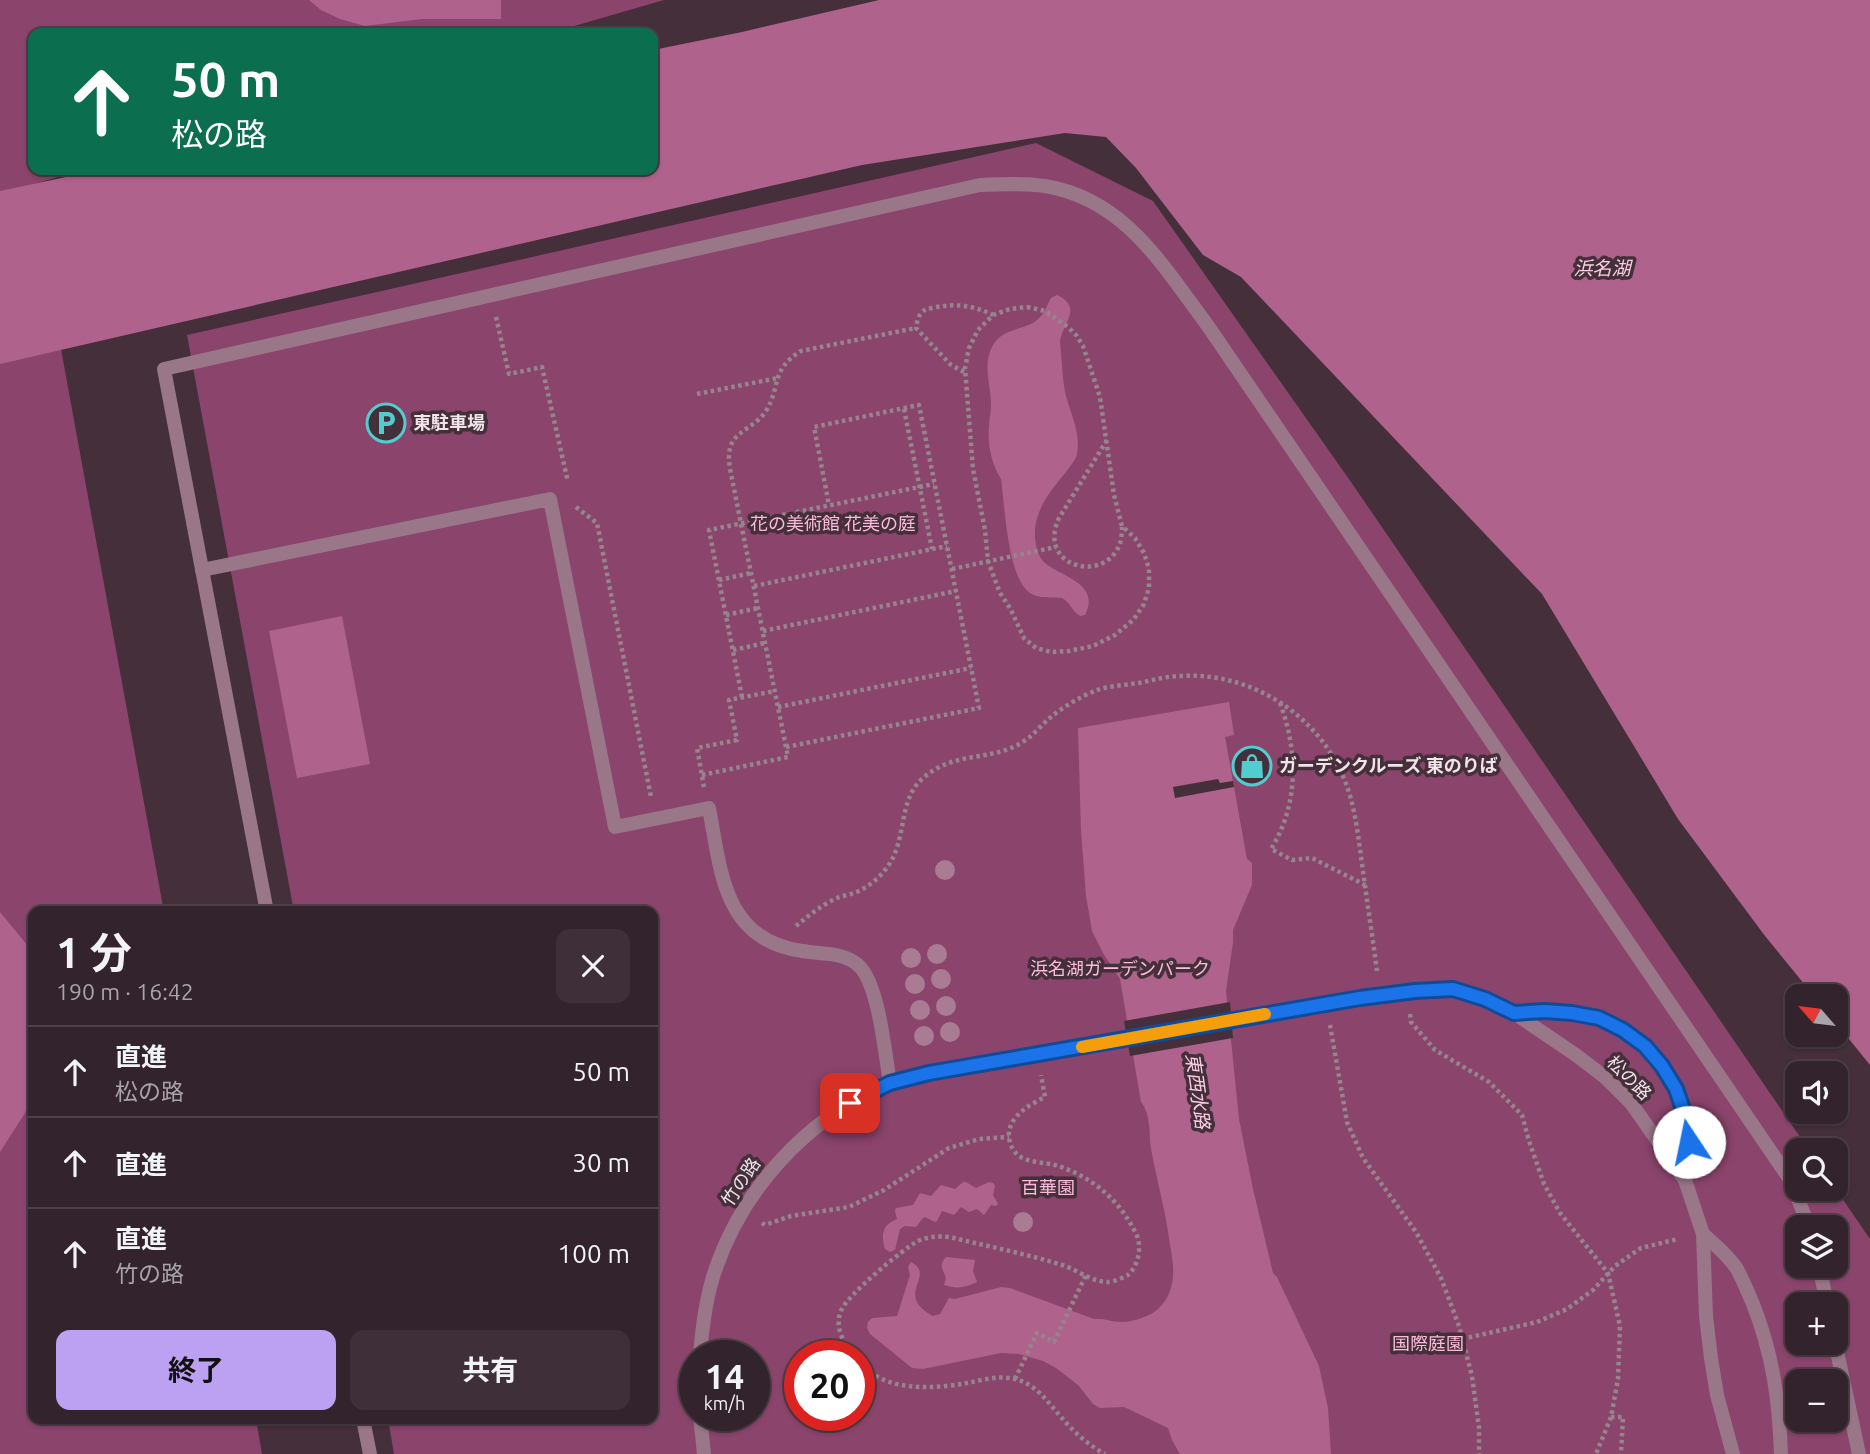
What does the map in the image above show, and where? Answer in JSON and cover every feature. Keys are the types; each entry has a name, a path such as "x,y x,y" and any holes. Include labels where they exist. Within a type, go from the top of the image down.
{"lane":[{"path":"266,906 164,369 980,185 1046,186 1077,195 1106,209 1132,229 1208,326 1791,1181 1804,1215"},
{"path":"202,570 550,499 615,827 709,808 724,884 731,903 743,920 758,934 774,943 795,950 845,957 860,966 869,982 877,1007 890,1083"},
{"name":"松の路","path":"1075,1048 1407,992 1453,989 1485,999 1514,1013 1606,1078 1630,1103 1685,1180 1703,1234 1706,1316 1711,1359 1717,1395 1733,1454"},
{"path":"1514,1013 1545,1011 1599,1018 1623,1030 1645,1046 1676,1089 1685,1115 1689,1142 1685,1180"},
{"name":"竹の路","path":"702,1340 703,1322 713,1278 729,1236 751,1196 779,1160 813,1129 850,1103 890,1083 929,1073 1075,1048"},
{"path":"1703,1234 1738,1270 1760,1324 1773,1371 1781,1454"},
{"path":"1838,1355 1859,1454"},
{"path":"364,1424 370,1454"},
{"path":"702,1431 704,1454"}],"path":[{"path":"916,328 921,313 940,306 973,306 993,315"},
{"path":"1107,440 1054,530 1054,543 1059,555 1069,563 1087,567 1102,564 1114,555 1121,541 1122,526 1114,495 1107,440 1100,397 1083,346 1077,335 1068,327 1045,311 1027,307 993,315 978,330 969,348 965,373 973,469 982,510 988,561 996,585 1024,638 1036,648 1051,652 1093,646 1115,635 1134,619 1149,587 1149,569 1135,538 1122,526"},
{"path":"916,328 951,365 965,373"},
{"path":"702,775 788,757 731,474 730,450 733,441 765,412 785,365 801,351 916,328"},
{"path":"697,394 778,378"},
{"path":"786,747 979,708 919,405 814,427 829,505"},
{"path":"904,409 932,549"},
{"path":"743,697 709,530 934,484"},
{"path":"754,586 947,546"},
{"path":"951,569 1056,547"},
{"path":"719,580 751,573"},
{"path":"762,631 956,591"},
{"path":"726,615 758,608"},
{"path":"733,650 765,643"},
{"path":"778,707 971,668"},
{"path":"774,943 833,899 854,893 873,882 888,866 898,847 907,802 919,781 937,766 1021,743 1038,731 1050,717 1097,690 1179,676 1213,677 1263,692 1280,702 1310,726 1343,774 1352,802 1380,995"},
{"path":"709,808 697,748 737,740 729,700 775,691"},
{"path":"1280,702 1293,748 1293,780 1285,819 1271,849 1292,860 1312,858 1365,885"},
{"path":"1407,992 1411,1022 1435,1050 1489,1082 1522,1115 1544,1184 1560,1213 1608,1273 1620,1326 1618,1379 1611,1418 1597,1454"},
{"path":"1326,1004 1347,1122 1363,1158 1416,1232 1434,1266 1459,1326 1472,1376 1479,1427 1479,1454"},
{"path":"843,1340 838,1327 841,1310 851,1296 908,1247 920,1240 935,1236 950,1237 1061,1264 1109,1282 1128,1275 1139,1259 1138,1239 1124,1212 1104,1191 1081,1176 1056,1165 1029,1160 1013,1150 1009,1141 1012,1123 1028,1105 1045,1097 1038,1054"},
{"path":"765,1225 791,1216 849,1207 884,1190 949,1148 979,1139 1009,1137"},
{"path":"1462,1339 1537,1322 1567,1309 1593,1290 1615,1266 1641,1248 1703,1234"},
{"path":"1015,1379 1037,1333 1054,1342 1086,1275"},
{"path":"875,1375 898,1385 921,1387 954,1385 993,1377 1015,1379 1033,1386 1076,1433 1105,1454"},
{"path":"1611,1418 1623,1417 1621,1454"}],"green space":[{"path":"0,0 664,0 567,28 28,28 28,175 64,175 31,185 163,906 28,906 28,1424 257,1424 262,1454 0,1454"},
{"name":"浜名湖ガーデンパーク","path":"1036,143 1153,201 1351,482 1785,1115 1785,1124 1791,1124 1801,1138 1785,1138 1785,1201 1844,1201 1870,1239 1870,1454 394,1454 389,1424 658,1424 658,906 293,906 187,335"}],"water":[{"path":"309,0 501,0 501,19 422,19 365,26 340,19 321,10"},
{"name":"浜名湖","path":"879,0 1870,0 1870,1065 1848,1038 1848,984 1804,984 1765,936 1678,819 1542,594 1241,277 1203,255 1136,168 1106,137 1065,133 862,165 0,364 0,191 75,175 658,175 658,49"},
{"path":"1057,295 1065,300 1070,311 1060,342 1065,390 1077,432 1078,447 1074,461 1049,494 1040,511 1035,538 1043,561 1084,589 1089,604 1085,615 1080,616 1062,598 1034,595 1022,585 1012,557 1001,479 993,461 989,440 991,405 988,357 991,350 999,337 1037,320 1051,298"},
{"path":"342,616 370,764 297,778 269,631"},
{"name":"東西水路","path":"1229,702 1234,735 1225,737 1247,859 1252,863 1252,885 1233,930 1226,991 1239,1119 1273,1273 1319,1366 1328,1408 1331,1454 1180,1454 1168,1428 1124,1407 1100,1408 1093,1404 1078,1385 1043,1361 1019,1354 1001,1353 923,1369 912,1368 870,1334 867,1328 872,1318 897,1316 910,1275 908,1267 911,1262 918,1267 920,1273 915,1293 916,1301 933,1316 940,1314 949,1298 955,1299 1001,1287 1094,1319 1117,1322 1147,1316 1157,1310 1167,1297 1173,1277 1172,1257 1120,979 1092,931 1086,896 1078,728"},
{"path":"0,912 28,946 28,1102 25,1113 0,1152"},
{"path":"963,1182 976,1188 993,1183 993,1195 998,1204 991,1205 984,1215 977,1209 969,1212 961,1207 954,1215 942,1211 935,1222 925,1217 916,1227 905,1226 900,1229 895,1250 890,1252 885,1249 884,1231 888,1224 897,1219 896,1208 913,1205 920,1193 931,1196 941,1185 955,1189"},
{"path":"946,1257 975,1260 973,1271 977,1282 961,1287 944,1285 946,1278 942,1265"}],"pier":[{"path":"1218,779 1220,783 1233,781 1234,787 1175,798 1173,787"},
{"path":"1230,1002 1233,1038 1130,1056 1124,1021"}],"slow traffic":[{"path":"1082,1047 1265,1014"}],"place":[{"name":"東駐車場","path":"386,423"},
{"name":"ガーデンクルーズ 東のりば","path":"1252,766"}],"route":[{"path":"850,1103 890,1083 929,1073 1360,998 1453,989 1485,999 1514,1013 1572,1013 1599,1018 1623,1030 1645,1046 1676,1089 1685,1115 1689,1142"}],"park label":[{"name":"花の美術館 花美の庭","path":"833,524"},
{"name":"百華園","path":"1048,1188"},
{"name":"国際庭園","path":"1428,1344"}]}
